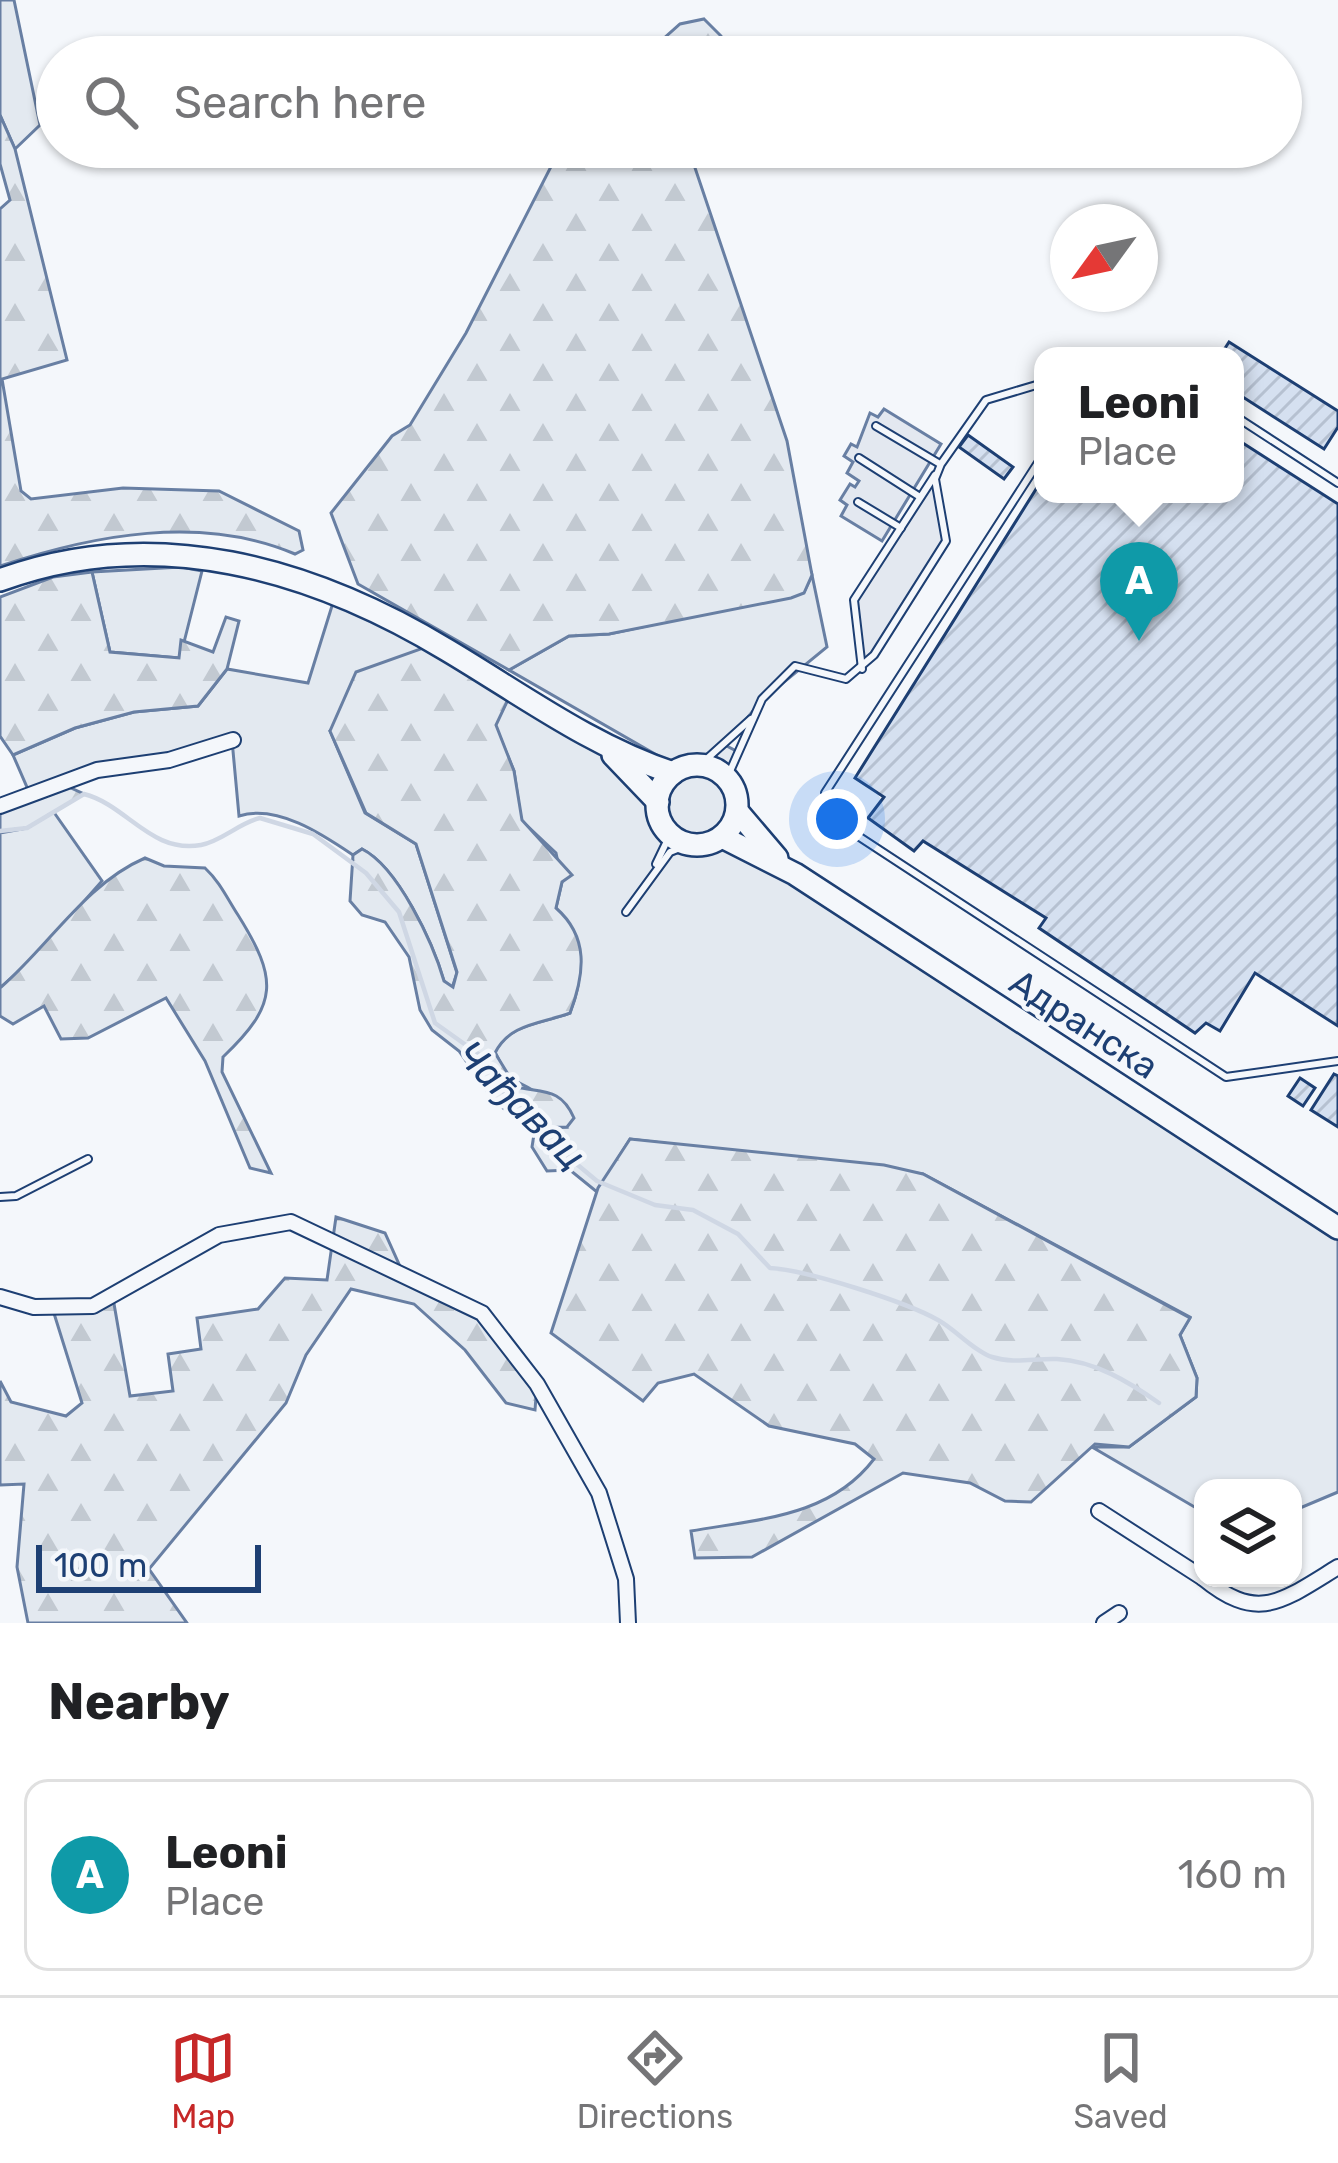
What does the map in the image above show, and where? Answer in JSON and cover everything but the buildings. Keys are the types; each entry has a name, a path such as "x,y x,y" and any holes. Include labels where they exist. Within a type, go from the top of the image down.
{"main road":[{"path":"0,580 73,559 145,553 272,570 400,623 595,739 673,773 700,765 727,778 737,811 722,837 691,844 665,829 658,802 595,739"},
{"path":"658,802 673,773"},
{"name":"Адранска","path":"737,811 795,874"},
{"name":"Адранска","path":"722,837 795,874 1338,1228"}],"street":[{"path":"0,806 97,770 169,760 232,740"},
{"path":"0,1298 34,1307 93,1306 219,1235 291,1222 482,1313 537,1384 599,1492 626,1579 628,1623"},
{"path":"1099,1511 1194,1572"},
{"path":"1302,1585 1338,1568"},
{"path":"1213,1587 1229,1601 1256,1607 1298,1587"},
{"path":"1104,1623 1119,1612"}],"lane":[{"path":"862,668 852,608 986,400 1034,386"},
{"path":"1244,422 1338,483"},
{"path":"876,426 939,468"},
{"path":"859,458 920,497"},
{"path":"727,778 763,698 795,666 846,680 862,668 946,541 939,468"},
{"path":"1034,469 825,793 826,815 1226,1077 1338,1061"},
{"path":"858,502 901,528"},
{"path":"700,765 754,716"},
{"path":"642,889 664,849 665,829"},
{"path":"626,911 670,853 691,844"},
{"path":"0,1197 16,1196 88,1159"}],"green space":[{"path":"0,0 14,0 36,106 36,129 15,149 0,115"},
{"path":"704,19 721,36 667,36 680,24"},
{"path":"0,115 15,149 67,360 2,379 21,491 31,499 123,488 219,491 299,531 303,550 295,554 222,535 147,533 72,545 0,566 0,209 10,200 0,164"},
{"path":"550,168 695,168 787,441 812,575 804,593 609,634 569,636 509,670 358,584 331,513 392,436 410,425 466,333"},
{"path":"181,567 202,571 180,658 110,652 92,572"},
{"path":"92,572 110,652 179,658 181,640 213,652 226,617 239,621 227,669 198,706 134,712 75,728 13,755 0,736 0,597 53,577"},
{"path":"812,575 827,647 761,701 725,745 738,752 727,778 704,766 681,769 509,670 569,636 609,634 804,592"},
{"path":"336,593 424,649 330,731 365,813 416,844 457,973 452,988 444,981 401,889 375,858 362,849 353,855 284,818 254,813 239,816 232,740 97,770 30,794 13,755 75,728 134,712 198,706 227,669 308,683"},
{"path":"423,648 512,691 496,725 514,771 522,820 572,875 562,882 556,908 574,931 581,956 570,1013 518,1030 495,1053 516,1087 551,1093 563,1101 574,1118 567,1127 535,1128 495,1103 459,1051 432,1030 420,1010 409,957 385,922 362,915 350,901 353,855 362,849 401,889 423,927 444,981 453,987 457,972 416,844 366,813 330,731 356,672"},
{"path":"512,691 668,778 658,811 678,839 712,842 736,815 773,854 1338,1229 1338,1492 1302,1507 1302,1479 1194,1479 1194,1507 1092,1447 1129,1447 1196,1397 1197,1378 1180,1335 1190,1317 923,1174 630,1139 597,1192 570,1170 547,1171 532,1147 535,1128 566,1127 538,1094 507,1075 495,1052 518,1030 570,1013 579,959 556,908 562,882 556,853 521,820 514,771 495,725"},
{"path":"697,773 720,782 729,805 720,828 697,837 674,828 665,805 674,782"},
{"path":"60,783 84,794 27,828 0,831 0,806"},
{"path":"53,811 102,881 32,960 0,988 0,833 27,828"},
{"path":"145,858 164,866 205,868 223,890 260,957 266,974 263,1006 223,1057 222,1072 271,1173 250,1168 205,1061 166,998 88,1038 61,1039 44,1006 13,1024 0,1016 0,988 86,899"},
{"path":"630,1139 884,1165 923,1174 1190,1318 1180,1335 1197,1378 1196,1397 1129,1447 1095,1444 1031,1502 1005,1501 970,1483 903,1473 752,1557 695,1558 691,1531 815,1504 856,1478 874,1459 855,1444 769,1426 694,1374 658,1383 643,1401 551,1333 598,1188"},
{"path":"336,1217 385,1233 403,1273 482,1313 537,1384 535,1410 506,1403 465,1350 414,1304 351,1289 306,1355 286,1403 149,1569 187,1623 28,1623 17,1567 24,1484 0,1485 0,1381 11,1402 66,1416 82,1403 52,1307 113,1298 130,1396 173,1391 168,1354 201,1349 197,1318 258,1309 285,1278 327,1280"}],"shaded area":[{"path":"884,409 941,444 882,541 841,516 847,505 840,500 850,484 855,487 859,481 847,473 853,462 844,456 851,444 857,447 870,413 878,417"},
{"path":"935,479 946,541 862,669 854,600"}],"waterway":[{"name":"Чађавац","path":"0,831 27,828 84,794 153,836 183,846 209,843 260,818 313,834 366,873 399,912 435,1023 484,1058 497,1087 560,1135 567,1156 597,1181 655,1205 693,1210 738,1234 770,1268 831,1281 903,1305 938,1320 992,1357 1085,1364 1124,1380 1159,1403"}],"place":[{"name":"Leoni","path":"1139,641"}]}
